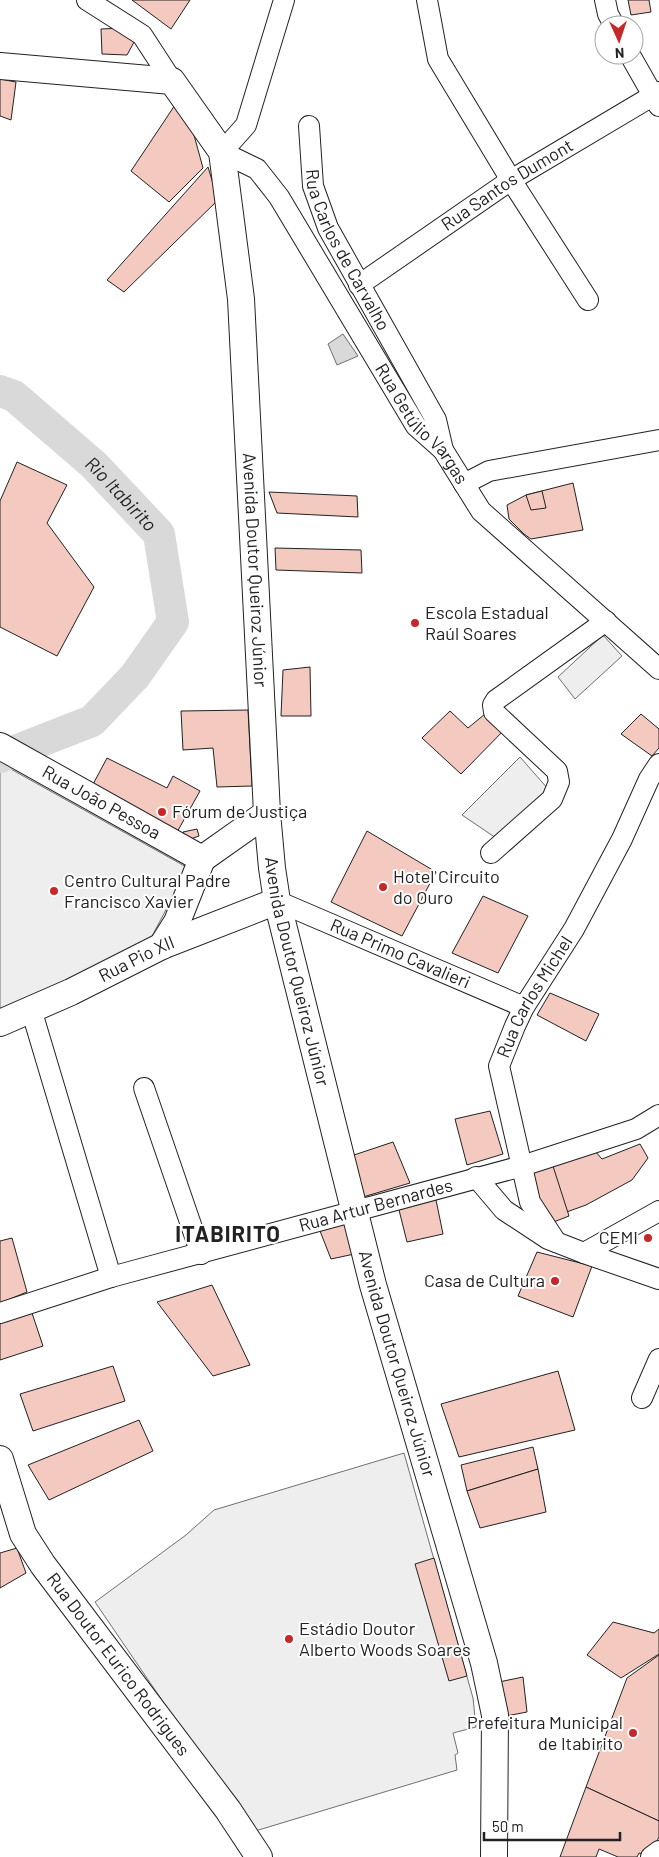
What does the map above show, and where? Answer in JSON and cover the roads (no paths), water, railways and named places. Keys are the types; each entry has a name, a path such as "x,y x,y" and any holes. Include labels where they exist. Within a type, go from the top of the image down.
{"main road":[{"path":"0,66 172,81"},
{"name":"Avenida Doutor Queiroz Júnior","path":"172,81 222,152 241,299 267,813 277,901 373,1285 486,1672 495,1715 494,1857"},
{"name":"Rua João Pessoa","path":"0,746 202,859"},
{"path":"162,946 176,922 202,859 267,813"},
{"name":"Rua Pio XII","path":"0,1023 70,992 162,946 277,901"},
{"name":"Rua Doutor Eurico Rodrigues","path":"0,1459 23,1534 42,1566 228,1810 259,1857"}],"street":[{"path":"87,0 142,35 172,81"},
{"path":"222,152 246,125 284,0"},
{"path":"427,0 438,59 511,180 588,300"},
{"path":"605,0 609,15"},
{"path":"636,65 657,98"},
{"name":"Rua Santos Dumont","path":"359,285 511,180 657,98"},
{"name":"Rua Carlos de Carvalho","path":"309,126 313,186 328,228 436,420 444,450"},
{"name":"Rua Getúlio Vargas","path":"222,152 257,168 279,197 416,426 444,450 481,511 659,669"},
{"path":"464,484 488,472 659,440"},
{"path":"491,853 552,799 559,782 557,772 494,712 493,705 496,700 606,621"},
{"name":"Rua Carlos Michel","path":"556,1242 530,1202 500,1066 524,1007 574,929 622,839 649,779 659,764"},
{"name":"Rua Primo Cavalieri","path":"277,901 524,1007"},
{"path":"31,1009 111,1277"},
{"path":"144,1088 201,1254"},
{"name":"Rua Artur Bernardes","path":"0,1313 111,1277 522,1166 636,1129 659,1115"},
{"path":"476,1177 504,1210 556,1242 584,1254 659,1278"},
{"path":"584,1254 659,1211"},
{"path":"642,1398 659,1359"},
{"path":"651,1857 659,1851"}],"waterway":[{"name":"Rio Itabirito","path":"0,391 14,396 94,465 159,534 173,622 135,676 92,721 0,757"}],"place":[{"name":"Escola Estadual Raúl Soares","path":"415,623"},
{"name":"Fórum de Justiça","path":"162,812"},
{"name":"Hotel Circuito do Ouro","path":"383,887"},
{"name":"Centro Cultural Padre Francisco Xavier","path":"54,891"},
{"name":"CEMI","path":"648,1238"},
{"name":"Casa de Cultura","path":"555,1281"},
{"name":"Estádio Doutor Alberto Woods Soares","path":"289,1639"},
{"name":"Prefeitura Municipal de Itabirito","path":"633,1733"}],"district":[{"name":"ITABIRITO","path":"228,1234"}]}
